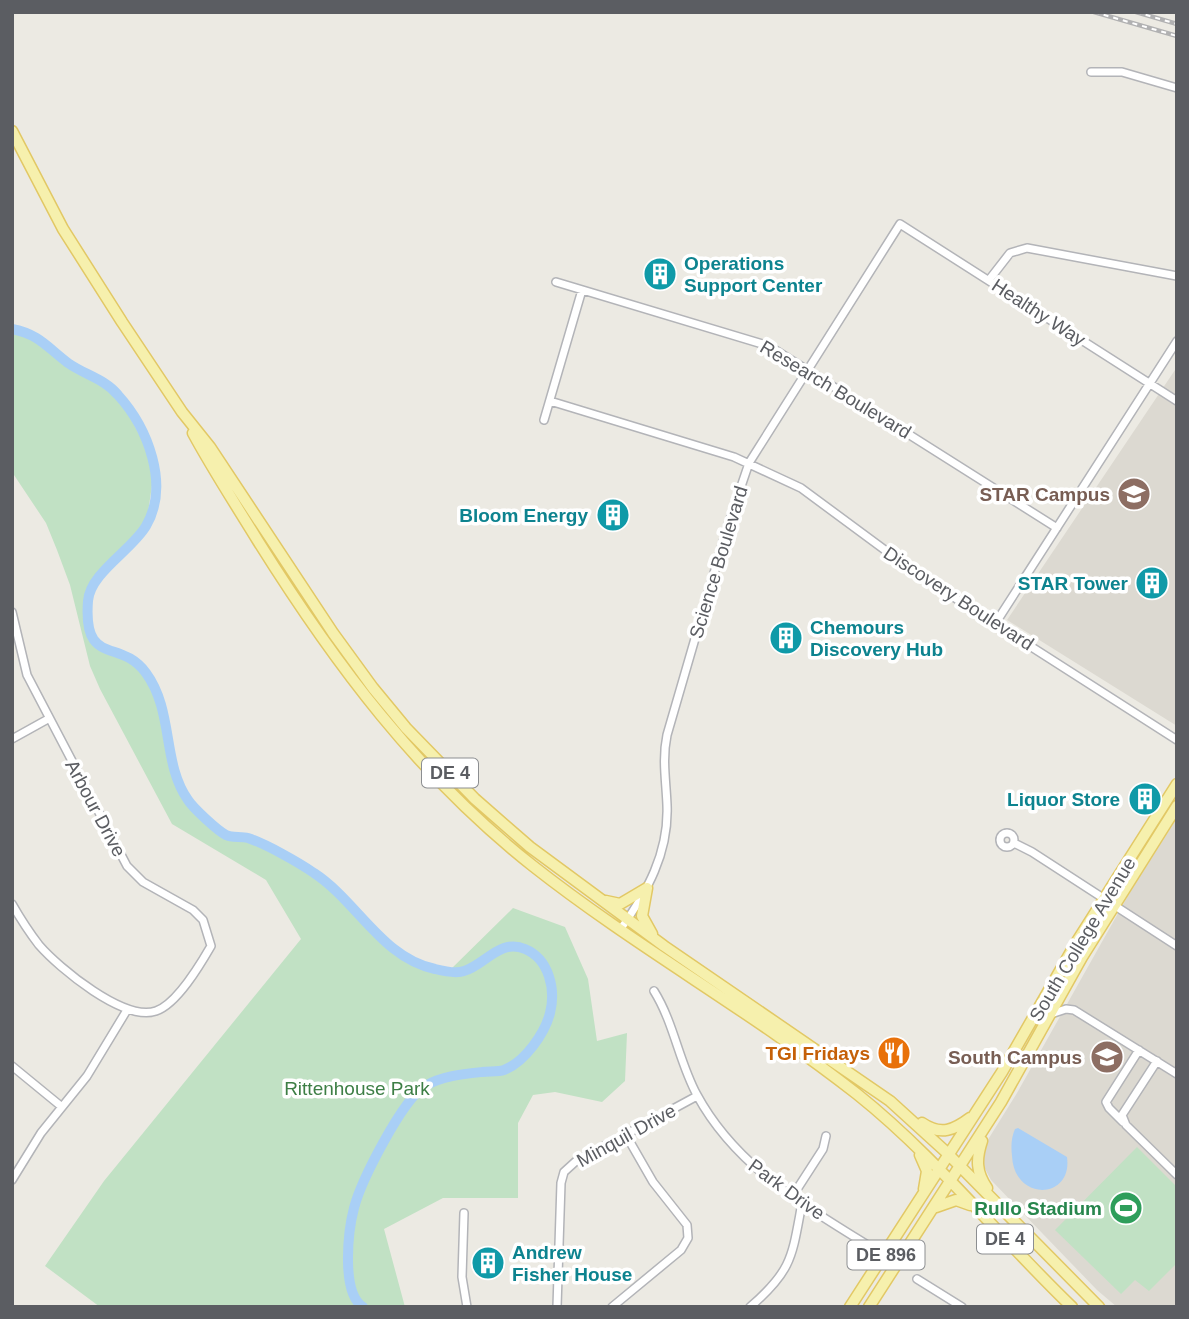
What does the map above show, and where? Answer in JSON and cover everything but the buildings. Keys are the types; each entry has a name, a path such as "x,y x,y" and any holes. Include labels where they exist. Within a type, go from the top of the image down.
{"main road":[{"name":"DE 4","path":"12,131 63,229 121,322 182,412 210,447 332,633 399,720 450,774 501,822 588,892 890,1101 949,1155 1098,1307"},
{"name":"DE 4","path":"182,412 203,452 322,640 384,720 436,777 531,864 620,930 833,1076 879,1112 940,1170 1072,1307"},
{"name":"South College Avenue","path":"869,1307 987,1125 1177,784"},
{"name":"South College Avenue","path":"850,1307 1020,1043 1072,950 1177,806"},
{"path":"588,892 610,904 620,904 648,887"},
{"path":"648,887 642,916 664,946"},
{"path":"890,1101 937,1131 956,1128 975,1114"},
{"path":"987,1125 977,1155 977,1164 981,1180 999,1206"},
{"name":"DE 896","path":"912,1142 927,1171 920,1201"},
{"path":"934,1209 956,1200 975,1208"}],"street":[{"path":"1091,72 1122,72 1177,88"},
{"name":"Healthy Way","path":"900,224 1177,401"},
{"name":"Science Boulevard","path":"620,930 648,887 659,863 666,835 667,802 663,765 667,735 728,525 749,463 900,224"},
{"path":"989,280 1010,253 1027,247 1177,276"},
{"name":"Research Boulevard","path":"555,282 756,340 781,351 1057,528"},
{"path":"544,420 582,290"},
{"path":"995,624 1177,341"},
{"name":"Discovery Boulevard","path":"550,401 749,463 816,497 901,563 1174,737 1177,747"},
{"name":"Arbour Drive","path":"12,612 27,675 127,866 143,881 193,911 203,920 208,932 211,946 201,964 166,1006 154,1012 127,1010"},
{"path":"12,739 48,719"},
{"path":"1014,843 1177,946"},
{"path":"12,904 38,944 53,960 127,1010 87,1076 41,1133 12,1180"},
{"name":"Park Drive","path":"654,992 664,1009 697,1096 732,1145 760,1173 792,1197 885,1256"},
{"path":"1051,1014 1066,1009 1074,1010 1177,1074"},
{"path":"1139,1050 1106,1102 1177,1175"},
{"path":"1126,1125 1122,1115 1157,1061"},
{"path":"12,1066 62,1107"},
{"name":"Minquil Drive","path":"557,1307 561,1183 564,1172 570,1165 697,1096"},
{"path":"612,1307 681,1250 689,1234 687,1225 653,1182 626,1135"},
{"path":"792,1197 822,1149 826,1136"},
{"path":"750,1307 775,1284 786,1269 802,1203"},
{"path":"464,1213 462,1277 467,1307"},
{"path":"917,1279 962,1307"}],"shaded area":[{"name":"STAR Campus","path":"1177,367 1177,726 1007,620"},
{"name":"South Campus","path":"1177,818 1177,1307 1117,1307 1097,1290 991,1180 982,1163 984,1146 1017,1093 1130,892"}],"green space":[{"name":"Rittenhouse Park","path":"12,328 26,331 48,344 65,361 118,394 155,465 146,526 133,544 103,572 89,592 90,635 106,651 126,655 135,661 153,684 166,720 175,776 185,796 198,811 226,836 249,838 314,873 334,888 397,953 417,964 449,971 513,908 565,927 588,979 597,1041 627,1033 625,1081 602,1102 555,1092 533,1095 518,1123 518,1198 443,1198 384,1229 405,1307 100,1307 45,1266 104,1181 301,939 266,880 172,824 100,689 90,666 70,585 57,550 46,523 12,472"},
{"name":"Rullo Stadium","path":"1137,1147 1177,1187 1177,1263 1149,1291 1135,1280 1121,1294 1055,1230"}],"water":[{"path":"1018,1128 1067,1157 1066,1171 1061,1181 1053,1188 1032,1188 1022,1182 1015,1171 1012,1142 1015,1129"}],"waterway":[{"path":"12,329 36,338 68,363 113,390 129,408 146,440 156,475 153,510 140,535 104,571 90,591 88,622 91,635 97,644 136,662 155,688 165,720 174,770 191,804 226,835 255,841 314,873 344,898 385,941 416,963 442,971 461,972 500,950 516,947 525,949 540,960 549,976 552,994 550,1013 539,1038 526,1054 504,1070 453,1076 425,1086 405,1107 373,1161 354,1208 350,1231 348,1261 351,1289 363,1307"}],"railway":[{"path":"1094,12 1177,36"},
{"path":"1136,12 1177,24"}],"place":[{"name":"Operations Support Center","path":"660,274"},
{"name":"STAR Campus","path":"1134,494"},
{"name":"Bloom Energy","path":"613,515"},
{"name":"STAR Tower","path":"1152,583"},
{"name":"Chemours Discovery Hub","path":"786,638"},
{"name":"Liquor Store","path":"1145,799"},
{"name":"TGI Fridays","path":"894,1053"},
{"name":"South Campus","path":"1107,1057"},
{"name":"Rullo Stadium","path":"1126,1208"},
{"name":"Andrew Fisher House","path":"488,1263"}]}
